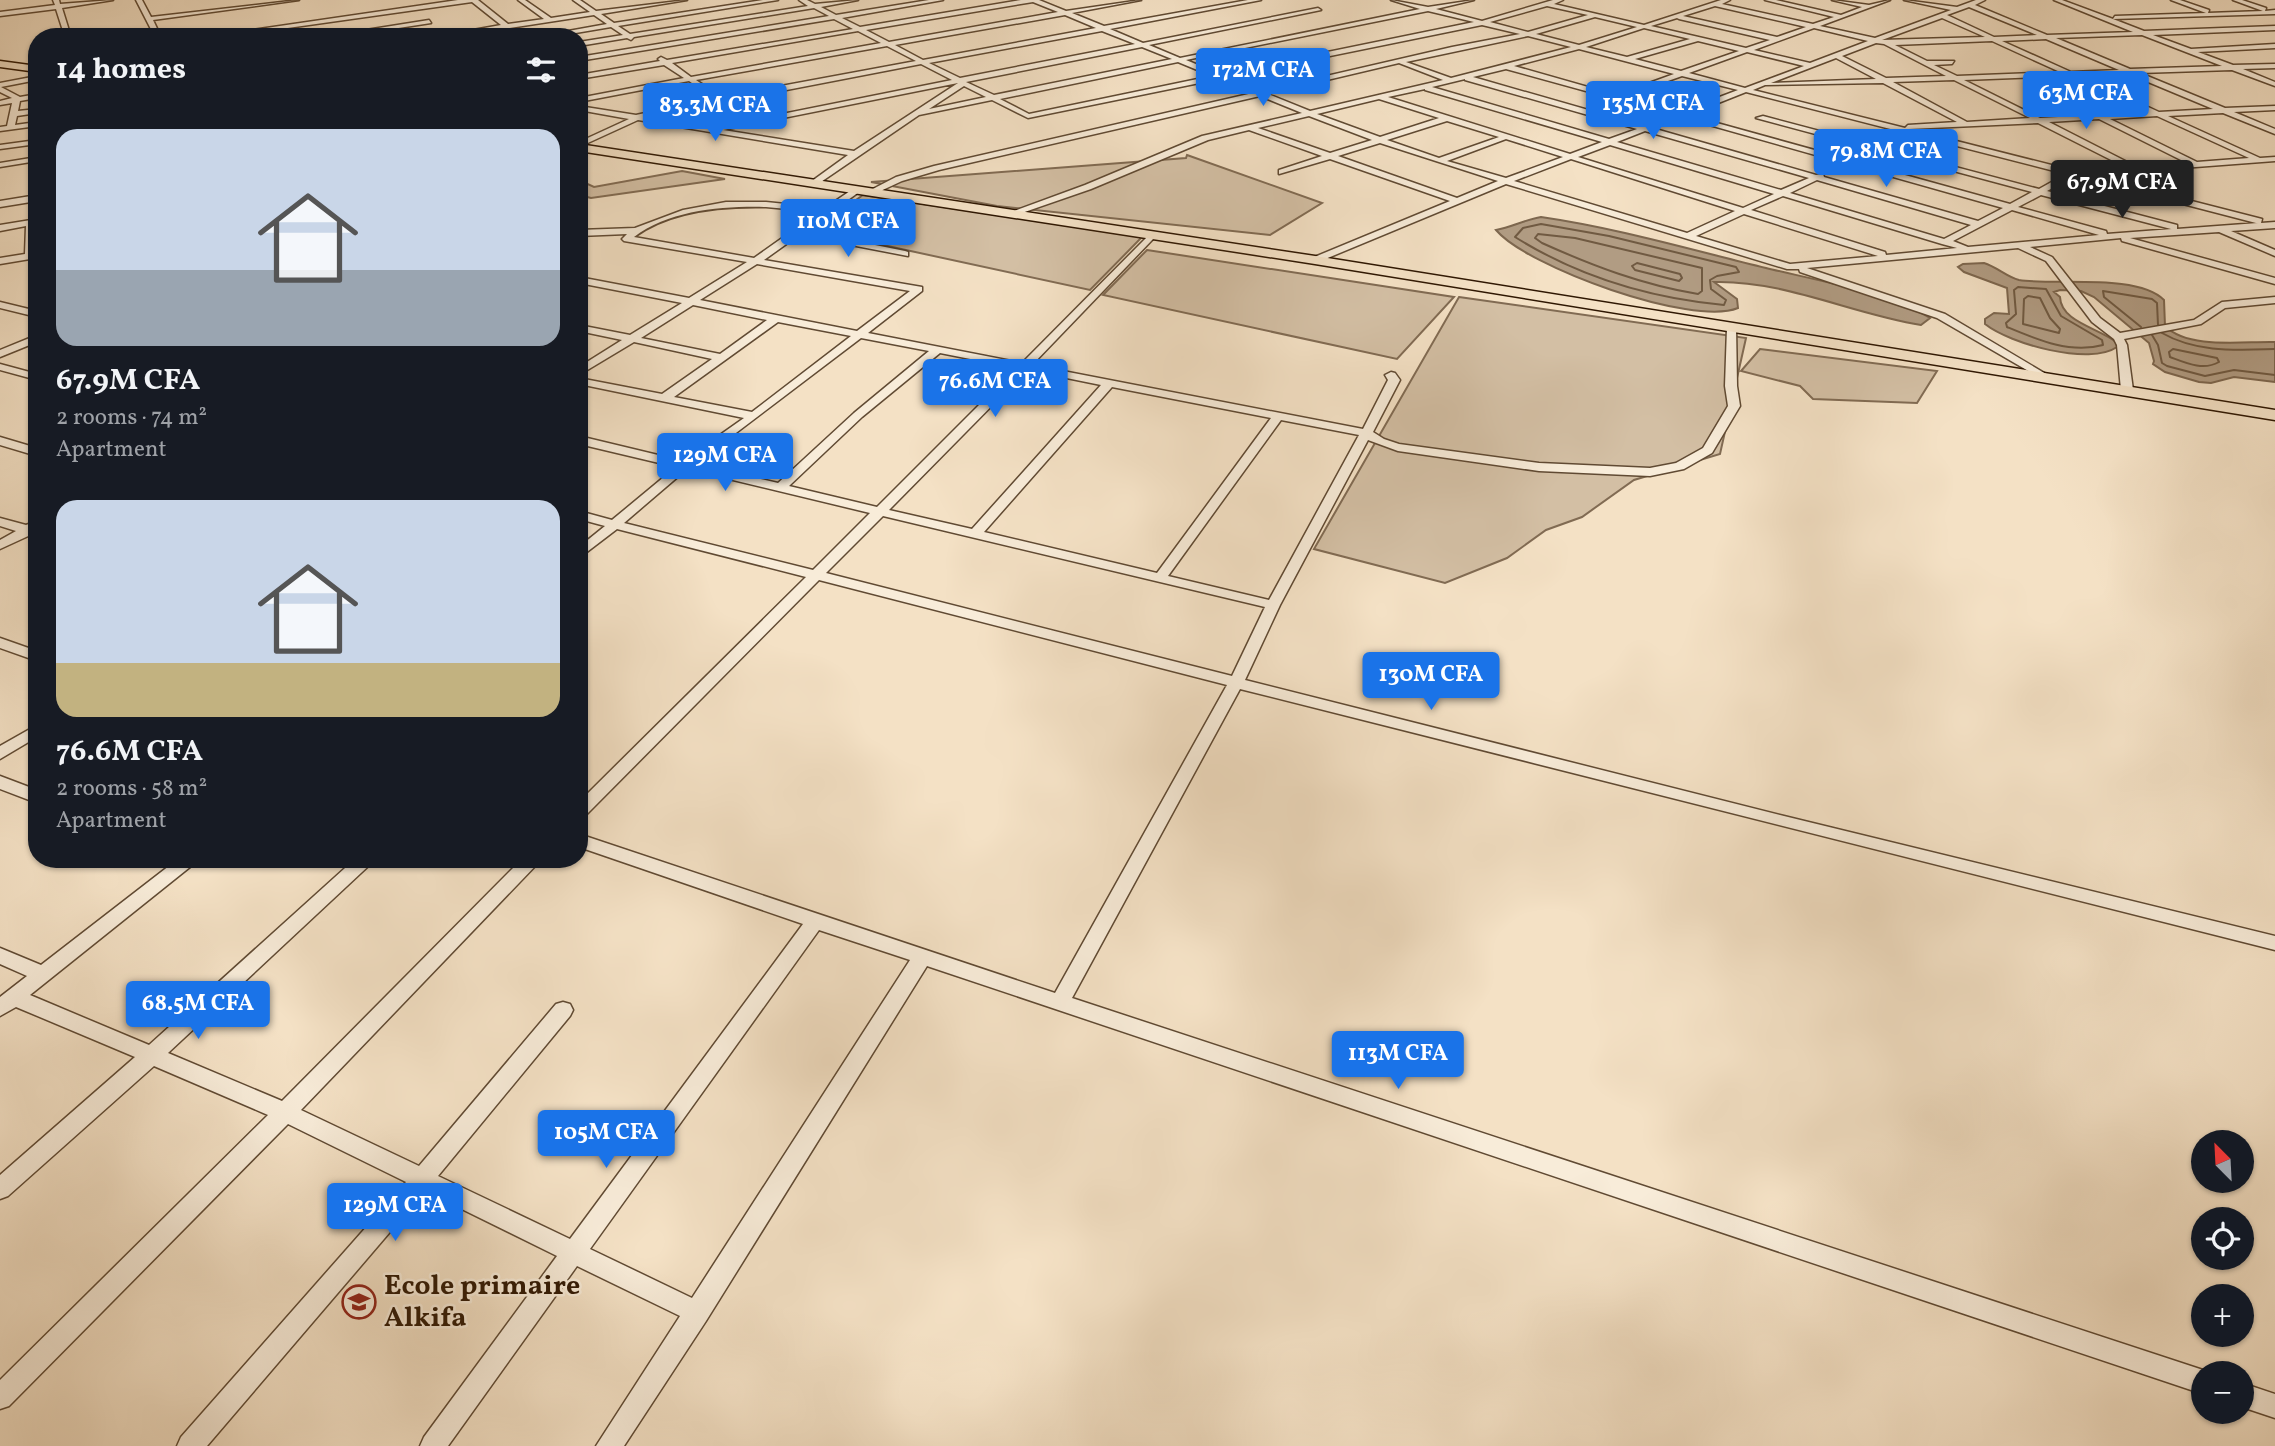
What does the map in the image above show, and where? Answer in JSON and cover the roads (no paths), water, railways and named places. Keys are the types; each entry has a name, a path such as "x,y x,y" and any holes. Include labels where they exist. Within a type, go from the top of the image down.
{"highway":[{"path":"0,64 28,68"},
{"path":"588,147 1315,260 2275,415"}],"street":[{"path":"0,14 57,3 110,0"},
{"path":"139,0 153,28"},
{"path":"207,0 223,28"},
{"path":"148,19 271,1 296,0"},
{"path":"405,0 435,28"},
{"path":"270,28 473,0 507,27"},
{"path":"521,0 550,20"},
{"path":"577,0 720,99"},
{"path":"500,28 684,0"},
{"path":"734,0 781,26"},
{"path":"588,29 775,0"},
{"path":"802,0 1023,115 1037,116 1481,23 1560,0"},
{"path":"588,43 855,0"},
{"path":"588,58 940,0"},
{"path":"588,75 1033,0 1380,141 1504,182 1794,267 1941,316 2042,376"},
{"path":"588,98 1138,0"},
{"path":"1221,0 1288,23"},
{"path":"588,142 638,117 720,99 1258,0"},
{"path":"1394,0 2275,225"},
{"path":"914,114 1472,0"},
{"path":"1529,0 1810,65"},
{"path":"1695,0 1886,43 2134,168"},
{"path":"1010,214 1088,187 1205,138 1466,77 1580,47 1727,0"},
{"path":"1768,0 1839,16"},
{"path":"1835,0 1868,6"},
{"path":"1613,98 1887,0"},
{"path":"1908,0 1956,9"},
{"path":"1315,260 1504,182 1982,0"},
{"path":"2057,0 2275,84"},
{"path":"2175,0 2181,0"},
{"path":"2175,0 2275,35"},
{"path":"2236,0 2275,12"},
{"path":"271,1 280,14"},
{"path":"57,3 65,28"},
{"path":"1970,5 2275,132"},
{"path":"715,129 1318,10"},
{"path":"2106,19 2275,12"},
{"path":"588,366 756,261 829,211 864,191 898,179 1526,35 1596,15"},
{"path":"1941,15 2259,160"},
{"path":"1677,16 1780,40"},
{"path":"387,28 429,22"},
{"path":"1301,28 1326,36"},
{"path":"1886,43 2275,28"},
{"path":"1337,40 1374,53"},
{"path":"1627,59 1698,40"},
{"path":"2188,50 2275,46"},
{"path":"1836,55 1964,123"},
{"path":"1387,57 1451,80"},
{"path":"1924,63 1952,62"},
{"path":"22,67 28,65"},
{"path":"1759,85 1891,82 2275,65"},
{"path":"1506,66 1677,116 2275,281"},
{"path":"1466,77 1979,224"},
{"path":"0,87 28,80"},
{"path":"815,183 960,82"},
{"path":"0,87 17,99"},
{"path":"1424,87 1972,250"},
{"path":"0,103 28,97"},
{"path":"1379,97 1444,120 1891,257"},
{"path":"10,128 17,99"},
{"path":"1895,129 2035,119 2275,108"},
{"path":"588,109 855,154"},
{"path":"12,114 28,112"},
{"path":"2098,116 2195,164"},
{"path":"1760,118 2189,231"},
{"path":"1282,172 1444,120"},
{"path":"0,129 28,125"},
{"path":"1248,127 1457,201"},
{"path":"1838,168 1912,133"},
{"path":"1439,161 1503,138"},
{"path":"0,147 28,143"},
{"path":"1945,242 2073,174 2275,159"},
{"path":"0,164 28,160"},
{"path":"1685,237 1828,173"},
{"path":"2147,202 2159,196"},
{"path":"0,204 28,199"},
{"path":"588,547 684,466 754,416 918,289 628,241 628,237 688,211 726,203 763,202 829,211"},
{"path":"2124,213 2136,208"},
{"path":"0,227 28,222"},
{"path":"1794,267 2114,236 2275,225"},
{"path":"2220,229 2275,253"},
{"path":"588,233 637,231"},
{"path":"798,232 905,254"},
{"path":"588,803 1025,366 1151,236"},
{"path":"2020,245 2049,259 2096,320 2118,337 2122,345 2127,390"},
{"path":"0,261 28,257"},
{"path":"588,282 1366,433 1387,445 1539,467 1650,472 1680,466 1707,450 1734,406 1731,386 1732,328"},
{"path":"2118,337 2197,321 2222,305 2275,300"},
{"path":"0,305 28,312"},
{"path":"663,399 778,317"},
{"path":"588,330 720,357"},
{"path":"0,354 28,342"},
{"path":"779,489 858,415 937,350"},
{"path":"0,367 28,375"},
{"path":"1060,1002 1237,681 1273,605 1394,380 1391,375"},
{"path":"588,382 754,416"},
{"path":"975,534 1110,383"},
{"path":"1160,578 1278,416"},
{"path":"0,441 28,449"},
{"path":"588,442 1273,605"},
{"path":"588,517 814,577 1237,681 1784,822 2275,943"},
{"path":"0,522 28,528"},
{"path":"0,545 28,532"},
{"path":"0,643 28,653"},
{"path":"0,753 28,736"},
{"path":"0,782 28,793"},
{"path":"588,843 2191,1378"},
{"path":"7,1003 179,868"},
{"path":"0,1189 357,868"},
{"path":"0,1396 285,1112 524,868"},
{"path":"433,1446 815,921"},
{"path":"0,956 43,974"},
{"path":"609,1446 698,1313 861,1050 923,956"},
{"path":"7,1003 152,1055 285,1112 698,1313"},
{"path":"190,1446 421,1180 563,1010"},
{"path":"2254,1399 2275,1406"}],"water":[{"path":"1541,217 1626,233 1851,288 1894,301 1930,318 1921,325 1792,292 1740,283 1714,282 1737,299 1738,308 1716,312 1649,301 1574,276 1513,245 1496,230"},
{"path":"1984,263 2019,280 2135,286 2164,300 2165,326 2175,334 2188,338 2217,343 2275,342 2275,382 2234,377 2211,383 2199,382 2165,372 2153,364 2149,343 2094,297 2081,291 2054,292 2060,297 2067,313 2082,324 2109,337 2116,342 2117,347 2105,352 2070,353 2012,339 1985,324 1985,319 1994,313 2009,314 2007,288 1964,272 1958,267 1963,264"}],"place":[{"name":"Ecole primaire Alkifa","path":"359,1302"}]}
